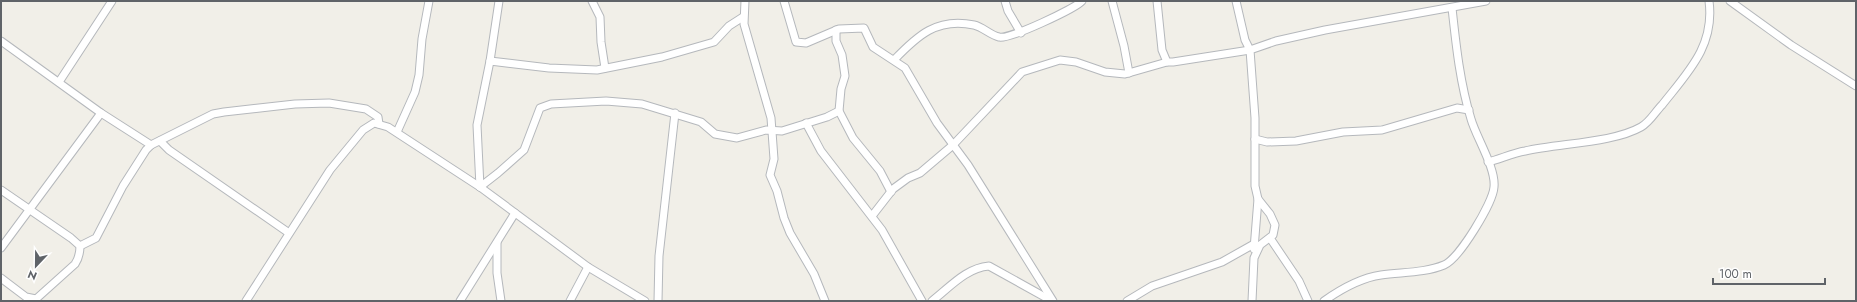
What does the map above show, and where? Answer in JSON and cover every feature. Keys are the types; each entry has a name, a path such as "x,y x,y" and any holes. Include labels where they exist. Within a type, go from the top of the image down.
{"street":[{"path":"59,82 112,1"},
{"path":"397,132 415,92 419,75 422,39 429,1"},
{"path":"480,187 477,125 490,61 499,1"},
{"path":"592,1 600,17 601,42 605,68"},
{"path":"744,1 743,17 750,47 768,100 774,160 770,175 790,233 814,274 825,301"},
{"path":"784,1 796,42 806,43 836,30 864,28 873,47 905,68 937,123 968,165 1053,301"},
{"path":"1005,1 1008,12 1021,32"},
{"path":"894,60 915,38 940,26 956,23 974,25 985,28 999,37 1012,36 1067,9 1077,7 1082,1"},
{"path":"1112,1 1124,46 1129,73"},
{"path":"1157,1 1162,50 1167,62"},
{"path":"1236,1 1245,40 1250,50 1255,139 1255,186 1258,199 1254,244 1252,301"},
{"path":"1440,1 1441,9"},
{"path":"872,216 891,192 905,180 920,173 953,145 1022,72 1060,60 1076,62 1105,72 1129,73 1167,62 1250,50 1276,41 1325,30 1486,1"},
{"path":"1488,162 1524,151 1596,140 1641,127 1650,120 1676,88 1699,54 1710,22 1709,1"},
{"path":"1730,1 1791,45 1856,86"},
{"path":"1324,301 1336,292 1364,278 1446,264 1458,255 1484,214 1494,188 1493,179 1469,110 1456,47 1452,8"},
{"path":"490,61 572,70 605,68 676,54 714,42 732,23 743,17"},
{"path":"836,30 836,41 842,55 845,76 841,88 839,111 853,138 880,170 891,192"},
{"path":"1,42 101,113 151,145"},
{"path":"480,187 524,150 540,108 544,106 606,101 642,104 701,122 715,134 743,138 766,130 782,131 827,117 839,111"},
{"path":"80,246 96,238 123,186 146,150 151,145 213,114 295,104 329,103 366,109 378,117 379,124"},
{"path":"1255,139 1267,142 1296,141 1343,132 1382,130 1457,108 1469,110"},
{"path":"1,248 101,113"},
{"path":"658,301 659,256 675,113"},
{"path":"246,301 330,170 363,130 374,123 397,132 480,187 588,267 645,301"},
{"path":"806,124 820,151 872,216 916,288 922,301"},
{"path":"160,141 169,150 289,233"},
{"path":"1,190 71,238 80,246"},
{"path":"1254,258 1260,245 1270,238 1275,230 1274,221 1258,199"},
{"path":"460,301 515,213"},
{"path":"1270,238 1299,281 1308,301"},
{"path":"497,243 497,273 502,301"},
{"path":"1127,301 1152,286 1222,262 1254,244"},
{"path":"1,278 26,297 36,299 75,264 79,258 80,246"},
{"path":"932,301 966,274 978,267 990,266 1053,301"},
{"path":"570,301 588,267"}]}
